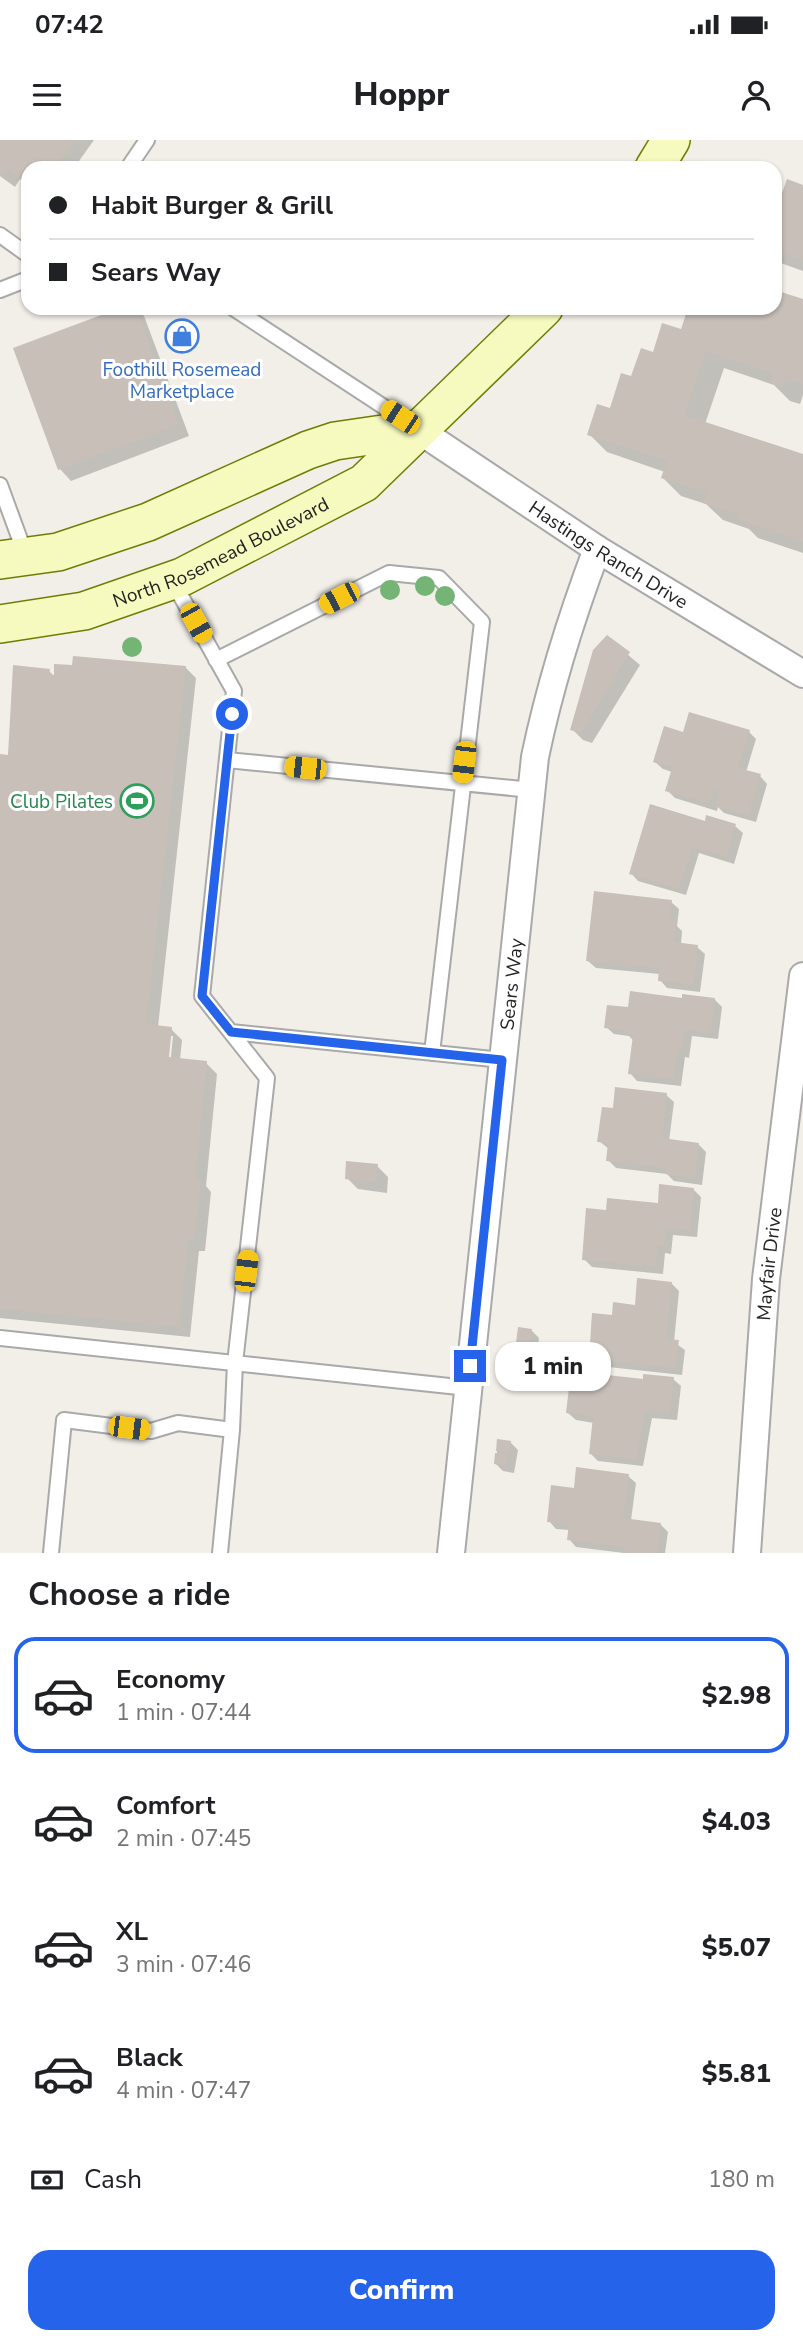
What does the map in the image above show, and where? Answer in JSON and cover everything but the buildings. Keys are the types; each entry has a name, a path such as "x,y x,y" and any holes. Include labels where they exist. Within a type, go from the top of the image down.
{"main road":[{"path":"658,161 671,140"},
{"name":"North Rosemead Boulevard","path":"0,624 84,611 172,581 364,483 537,315"},
{"path":"13,559 58,552 148,522 308,450 335,441 417,429"}],"street":[{"name":"Hastings Ranch Drive","path":"417,429 597,549 803,674"},
{"name":"Sears Way","path":"451,1553 532,790 551,683 572,614 597,549"},
{"name":"Mayfair Drive","path":"747,1553 766,1279 803,976"}],"lane":[{"path":"133,161 147,140"},
{"path":"0,234 21,249"},
{"path":"0,290 21,282"},
{"path":"244,315 417,429"},
{"path":"0,485 13,559"},
{"path":"216,660 388,573 439,578 482,622 432,1053"},
{"path":"172,581 234,691 202,996 267,1078 236,1363 220,1553"},
{"path":"227,760 532,790"},
{"path":"231,1032 502,1060"},
{"path":"0,1338 468,1388"},
{"path":"51,1553 64,1420 151,1431 178,1423 232,1430"}],"place":[{"name":"Foothill Rosemead Marketplace","path":"182,336"},
{"name":"Club Pilates","path":"137,801"}],"route":[{"path":"232,714 202,996 231,1032 502,1060 470,1366"}]}
